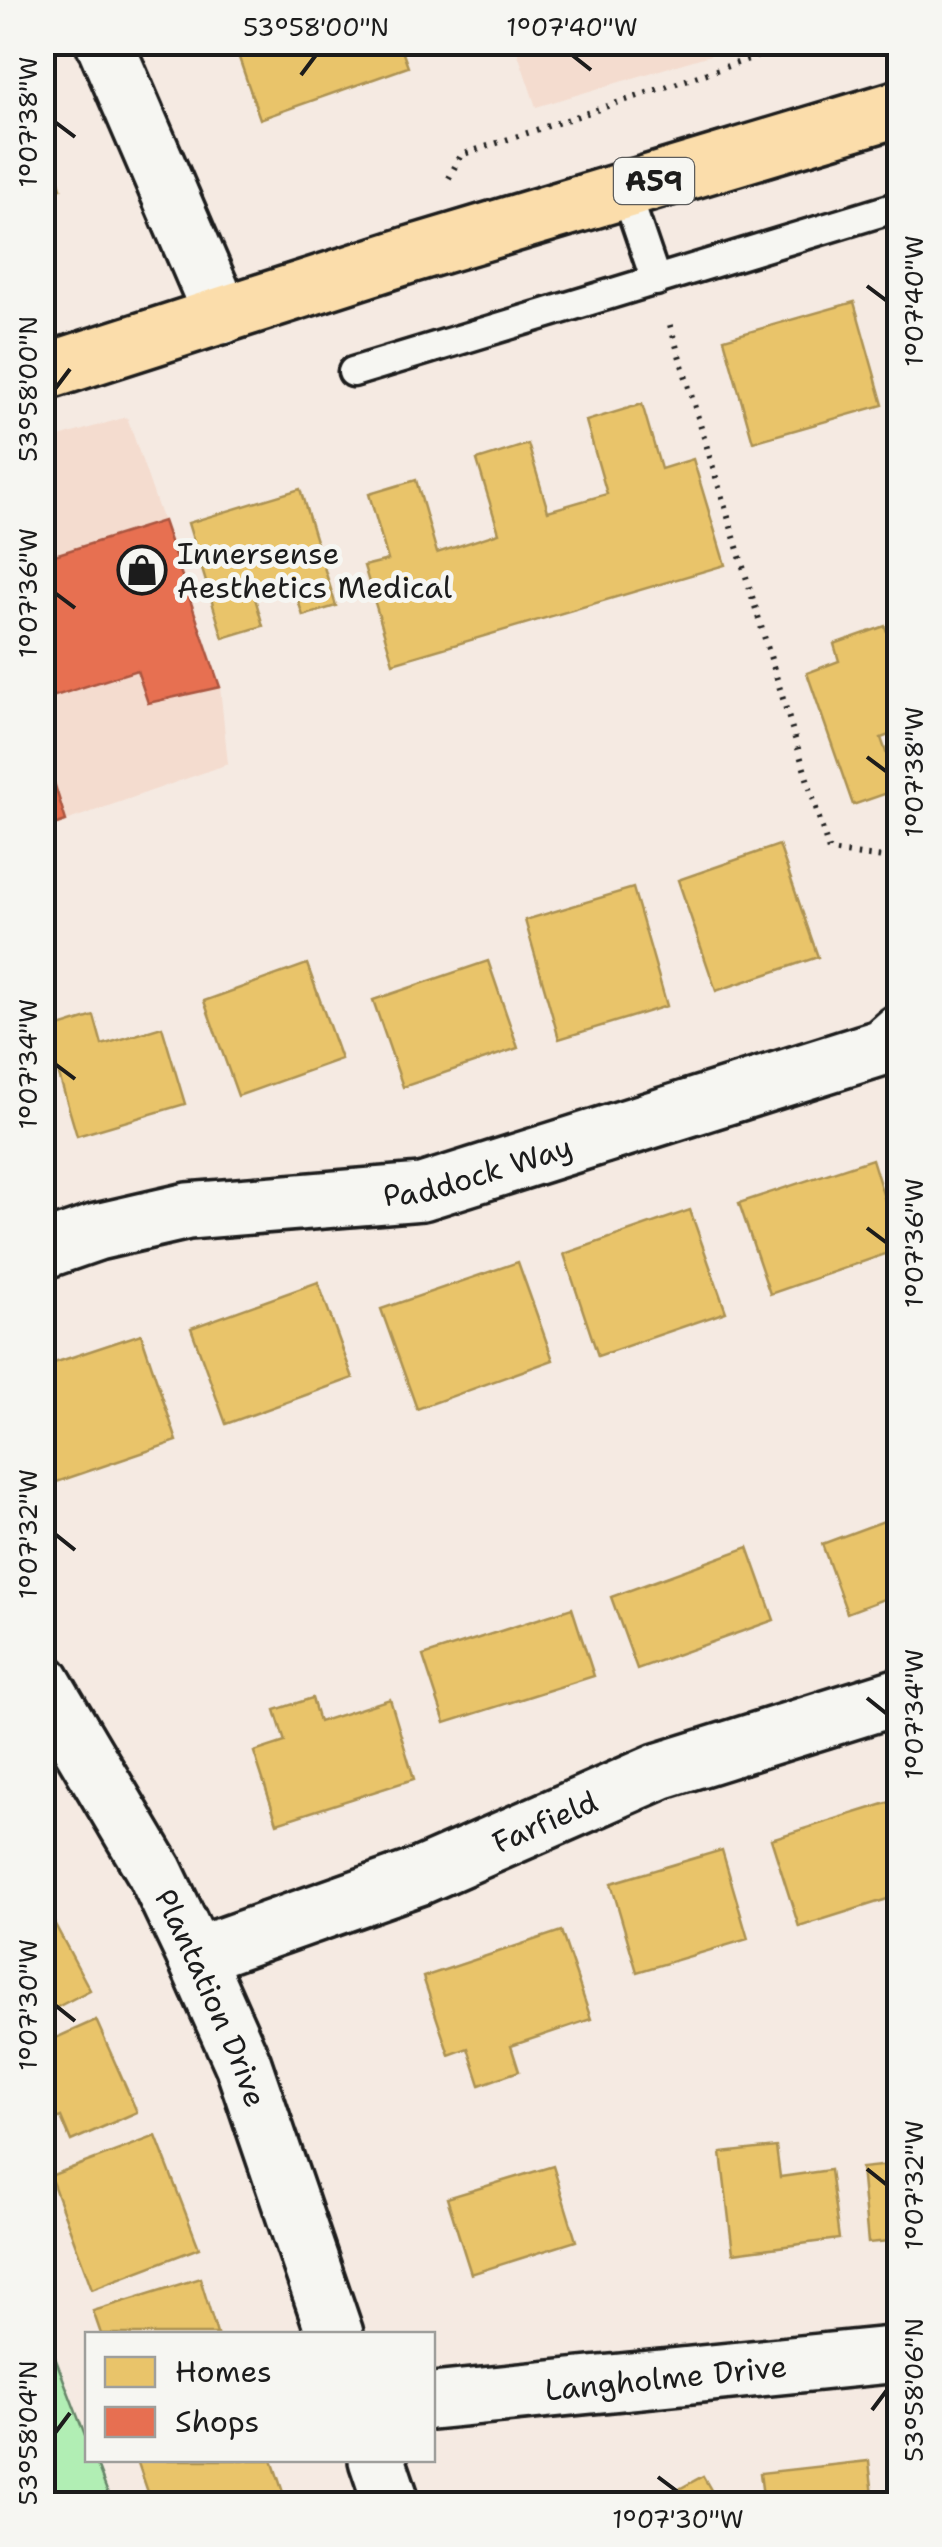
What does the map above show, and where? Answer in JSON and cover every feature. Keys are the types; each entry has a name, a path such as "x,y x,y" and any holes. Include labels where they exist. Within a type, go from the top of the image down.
{"main road":[{"name":"A59","path":"42,374 409,255 900,108"}],"street":[{"path":"104,42 222,316"},
{"name":"Paddock Way","path":"42,1251 97,1232 188,1212 422,1192 882,1047 900,1032"},
{"name":"Plantation Drive","path":"42,1681 155,1872 195,1956 243,2064 334,2332"},
{"name":"Farfield","path":"195,1956 418,1876 660,1771 900,1696"},
{"name":"Langholme Drive","path":"435,2401 900,2354"},
{"path":"378,2462 392,2504"}],"lane":[{"path":"625,190 656,281"},
{"path":"353,372 900,206"}],"path":[{"path":"409,255 461,155 800,42"},
{"path":"656,281 829,851 900,860"}],"shaded area":[{"path":"514,42 750,42 750,43 536,107"},
{"path":"127,417 220,687 228,764 43,829 42,442"}],"green space":[{"path":"43,2326 85,2436 85,2462 96,2462 112,2504 43,2504"}],"building: Homes":[{"path":"264,42 399,42 408,67 260,119 237,52"},
{"path":"42,126 61,188 42,193"},
{"path":"854,302 883,405 753,442 724,339"},
{"path":"642,404 661,469 693,459 725,565 393,663 364,566 388,560 369,494 416,480 437,553 499,533 477,460 528,444 548,511 607,494 586,421"},
{"path":"300,489 336,606 303,616 291,578 253,591 263,626 223,638 188,523"},
{"path":"885,626 900,669 900,731 881,738 899,789 853,805 807,673 839,661 834,644"},
{"path":"779,845 818,957 716,991 678,880"},
{"path":"633,888 667,1006 559,1039 525,920"},
{"path":"488,961 518,1048 403,1087 373,1000"},
{"path":"307,964 341,1059 238,1096 204,1001"},
{"path":"94,1016 102,1045 162,1027 185,1104 77,1136 46,1031"},
{"path":"872,1159 900,1249 770,1294 739,1203"},
{"path":"690,1210 726,1312 598,1356 564,1254"},
{"path":"518,1262 553,1360 417,1409 381,1309"},
{"path":"318,1282 353,1378 226,1424 191,1328"},
{"path":"141,1334 177,1441 42,1487 42,1367"},
{"path":"900,1515 900,1593 847,1613 822,1544"},
{"path":"748,1547 774,1620 637,1669 611,1597"},
{"path":"572,1608 594,1676 445,1723 423,1656"},
{"path":"312,1698 319,1722 390,1699 414,1779 277,1823 254,1752 285,1742 275,1710"},
{"path":"900,1799 900,1895 799,1927 771,1839"},
{"path":"722,1850 748,1939 637,1972 611,1883"},
{"path":"42,1900 90,1990 42,2015"},
{"path":"561,1931 591,2019 511,2046 519,2071 480,2085 468,2048 449,2055 423,1977"},
{"path":"96,2020 137,2112 71,2141 61,2117 42,2125 42,2044"},
{"path":"156,2136 199,2248 92,2289 50,2176"},
{"path":"776,2147 780,2177 830,2170 839,2239 733,2253 721,2153"},
{"path":"900,2164 900,2240 868,2243 861,2168"},
{"path":"553,2166 576,2241 471,2274 447,2198"},
{"path":"200,2278 216,2332 100,2332 93,2311"},
{"path":"869,2461 874,2504 764,2504 760,2473"},
{"path":"138,2462 273,2462 287,2504 152,2504"},
{"path":"703,2476 719,2504 652,2504"}],"building: Shops":[{"path":"163,521 220,687 148,703 137,670 52,697 42,665 42,559"},
{"path":"42,744 66,821 42,829"}],"place":[{"name":"Innersense Aesthetics Medical","path":"142,570"}]}
